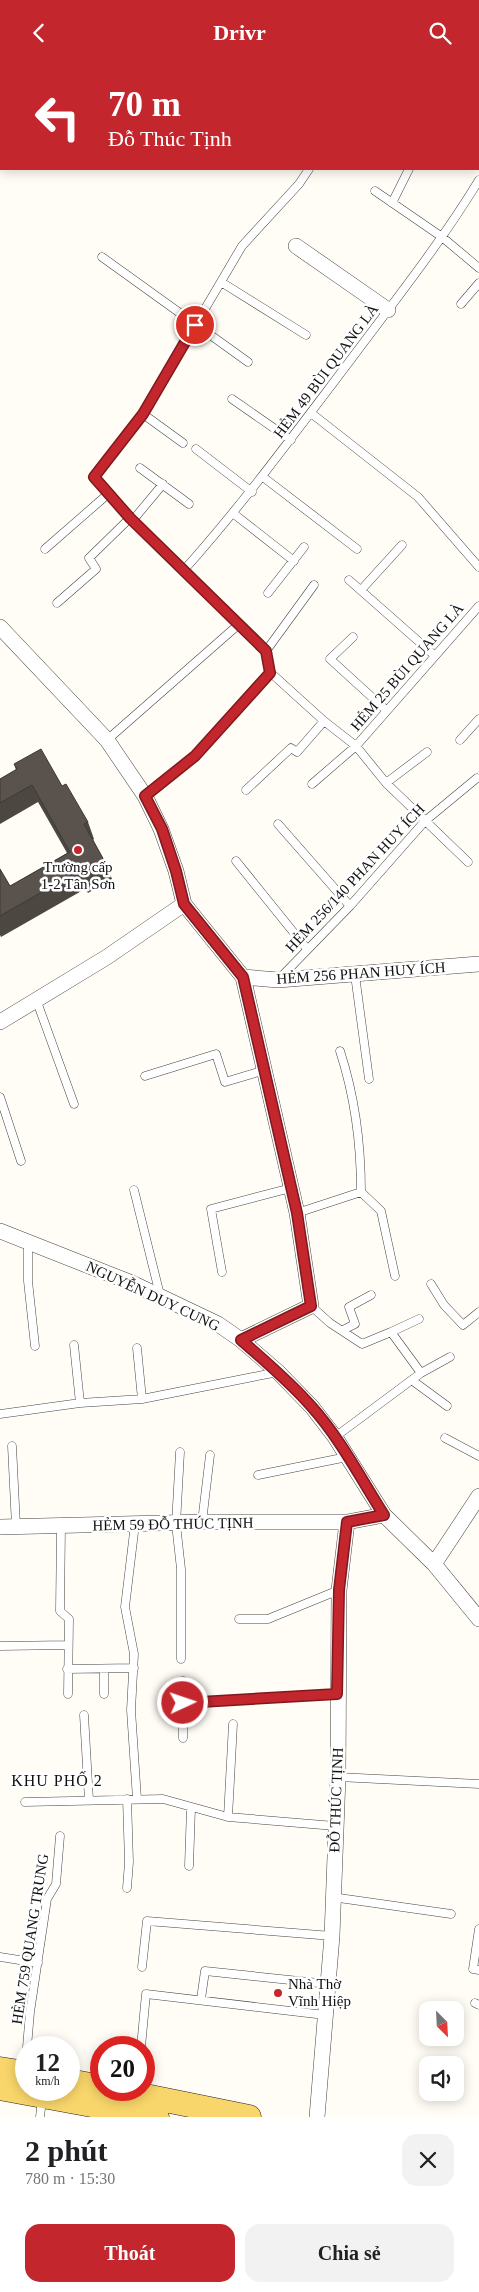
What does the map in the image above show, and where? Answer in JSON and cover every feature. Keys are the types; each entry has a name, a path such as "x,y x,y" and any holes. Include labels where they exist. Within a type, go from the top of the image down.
{"main road":[{"path":"0,2069 15,2069"},
{"path":"0,2088 41,2107 91,2101 157,2117"},
{"path":"80,2091 90,2100"},
{"path":"155,2096 249,2117"}],"street":[{"path":"296,246 388,310"},
{"path":"2,632 107,740 145,796 162,829 176,871 184,904 243,977 251,1019 266,1070 297,1213 311,1306 241,1340"},
{"path":"0,1022 108,957 184,904"},
{"name":"HẺM 256 PHAN HUY ÍCH","path":"243,977 278,980 479,964"},
{"name":"NGUYỄN DUY CUNG","path":"0,1231 161,1297 218,1324 241,1340 278,1372 312,1407 335,1437 384,1515 434,1563 479,1619"},
{"path":"434,1563 479,1495"},
{"path":"347,1522 384,1515"},
{"name":"HẺM 59 ĐỖ THÚC TỊNH","path":"0,1527 202,1522 347,1522"},
{"name":"ĐỖ THÚC TỊNH","path":"316,2117 332,1936 338,1777 339,1590 347,1522"}],"lane":[{"path":"308,170 299,184 242,246 143,414 94,477 132,519 266,651 270,673 324,721 356,746 386,783 468,862"},
{"path":"392,203 408,170"},
{"name":"HẺM 49 BÙI QUANG LÀ","path":"184,571 252,492 442,237 479,180"},
{"path":"375,191 442,237 479,268"},
{"path":"102,257 248,362"},
{"path":"221,282 306,335"},
{"path":"460,304 479,283"},
{"path":"232,399 291,440"},
{"path":"311,413 418,497 479,567"},
{"path":"143,414 183,443"},
{"path":"196,449 252,492"},
{"path":"140,468 190,504"},
{"path":"263,477 358,549"},
{"path":"58,603 96,569 90,558 132,519 163,484"},
{"path":"45,549 108,494"},
{"path":"234,514 294,561"},
{"path":"361,590 402,545"},
{"path":"268,593 304,547"},
{"path":"349,579 434,655"},
{"path":"266,651 314,585"},
{"name":"HẺM 25 BÙI QUANG LÀ","path":"312,784 356,746 386,709 479,606"},
{"path":"107,740 238,625"},
{"path":"353,637 330,659 386,709"},
{"path":"145,796 195,756 270,673"},
{"path":"460,740 479,719"},
{"path":"246,790 291,748 297,752 324,721"},
{"path":"386,783 427,753"},
{"name":"HẺM 256/140 PHAN HUY ÍCH","path":"278,980 350,906 425,821 477,778"},
{"path":"278,824 350,906"},
{"path":"236,861 307,949"},
{"path":"355,975 369,1079"},
{"path":"36,999 74,1104"},
{"path":"340,1051 353,1092 361,1156 361,1191 381,1211 395,1276"},
{"path":"145,1076 216,1054 225,1082 266,1070"},
{"path":"0,1097 20,1161"},
{"path":"222,1272 211,1209 291,1188"},
{"path":"134,1190 161,1297"},
{"path":"297,1213 361,1191"},
{"path":"28,1241 28,1281 34,1346"},
{"path":"431,1284 444,1305 463,1325 479,1313"},
{"path":"343,1330 355,1324 349,1307 372,1295"},
{"path":"311,1306 330,1323 362,1344 419,1319"},
{"path":"391,1332 421,1373"},
{"path":"74,1345 80,1403"},
{"path":"137,1348 142,1399"},
{"path":"335,1437 413,1381 421,1373 450,1357"},
{"path":"0,1414 80,1403 142,1399 278,1372"},
{"path":"413,1381 447,1405"},
{"path":"445,1438 479,1456"},
{"path":"12,1446 16,1527"},
{"path":"180,1452 176,1524 181,1569 182,1659"},
{"path":"202,1522 210,1455"},
{"path":"258,1475 347,1457"},
{"path":"134,1524 125,1607 134,1668 131,1710 137,1799"},
{"path":"61,1526 60,1611 69,1619 68,1694"},
{"path":"239,1619 268,1619 339,1590"},
{"path":"0,1646 68,1645"},
{"path":"67,1669 134,1668"},
{"path":"104,1669 104,1694"},
{"path":"183,1681 183,1738"},
{"path":"183,1703 337,1694"},
{"path":"84,1715 89,1800"},
{"path":"228,1817 233,1724"},
{"path":"338,1777 479,1784"},
{"path":"127,1799 129,1862 127,1888"},
{"path":"25,1802 163,1799 228,1817 335,1826"},
{"path":"189,1867 191,1808"},
{"name":"HẺM 759 QUANG TRUNG","path":"28,2036 47,1899 56,1884 60,1836"},
{"path":"332,1897 451,1914"},
{"path":"142,1967 147,1921 332,1936"},
{"path":"479,1929 473,1969 479,1970"},
{"path":"0,1957 38,1963"},
{"path":"200,1999 205,1971 328,1984"},
{"path":"142,2036 146,1994 325,2015"}],"building":[{"path":"41,749 62,786 66,784 88,822 84,824 105,862 81,876 79,871 0,916 0,869 10,886 70,852 32,785 0,803 0,779 17,769 14,764"}],"place":[{"name":"Trường cấp 1-2 Tân Sơn","path":"78,850"},
{"name":"Nhà Thờ Vĩnh Hiệp","path":"278,1993"}],"district":[{"name":"KHU PHỐ 2","path":"57,1780"}],"route":[{"path":"183,1703 337,1694 339,1590 347,1522 384,1515 335,1437 312,1407 278,1372 241,1340 311,1306 297,1213 266,1070 251,1019 243,977 184,904 176,871 162,829 145,796 195,756 270,673 266,651 130,518 94,477 143,414 180,354 195,325"}]}
